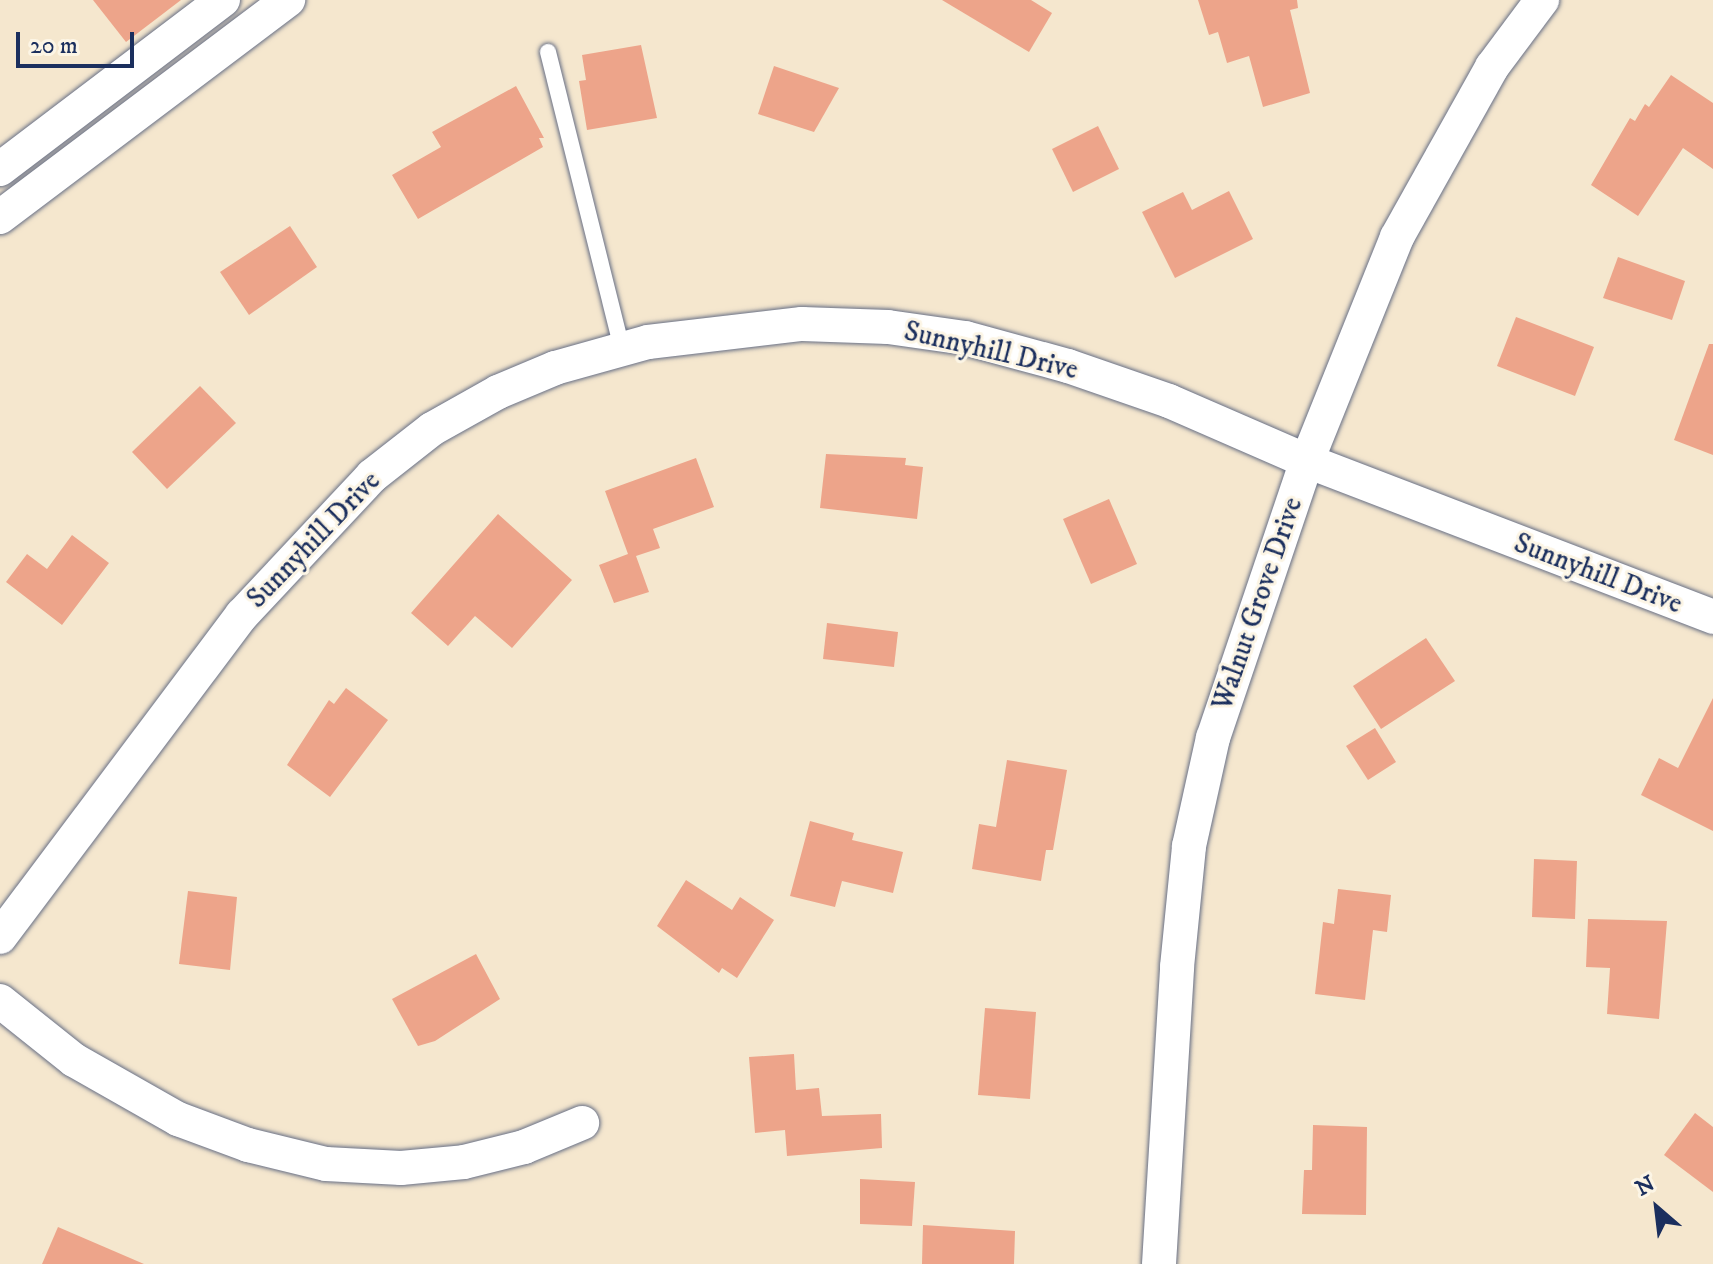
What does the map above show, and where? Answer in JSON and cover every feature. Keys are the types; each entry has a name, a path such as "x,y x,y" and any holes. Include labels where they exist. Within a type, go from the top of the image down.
{"street":[{"path":"0,169 223,0"},
{"path":"0,217 288,0"},
{"name":"Walnut Grove Drive","path":"1159,1264 1189,846 1213,738 1307,461 1397,237 1436,160 1529,4"},
{"name":"Sunnyhill Drive","path":"0,937 242,615 372,476 432,429 498,392 555,368 622,349 716,330 802,324 888,327 965,338 1068,366 1169,401 1307,461 1713,617"},
{"path":"0,1001 74,1060 178,1119 248,1145 326,1164 401,1168 464,1162 524,1147 582,1123"}],"lane":[{"path":"548,52 622,349"}],"building":[{"path":"93,0 181,0 126,42"},
{"path":"942,0 1031,0 1052,13 1029,52"},
{"path":"1198,0 1297,0 1298,8 1290,10 1310,93 1263,107 1249,56 1227,63 1218,32 1209,35"},
{"path":"641,45 657,118 587,130 579,81 586,80 582,55"},
{"path":"774,66 839,88 814,132 758,114"},
{"path":"1671,75 1713,103 1713,169 1683,148 1638,216 1591,185 1630,118 1635,121 1645,104 1649,107"},
{"path":"516,86 544,138 539,138 543,147 418,219 392,175 441,147 432,132"},
{"path":"1098,126 1119,169 1073,192 1052,149"},
{"path":"1229,191 1253,239 1175,278 1142,212 1183,192 1192,210"},
{"path":"290,226 317,267 249,315 220,272"},
{"path":"1618,257 1685,281 1672,320 1603,298"},
{"path":"1516,317 1594,347 1575,396 1497,366"},
{"path":"1709,344 1713,344 1713,455 1674,440"},
{"path":"200,386 236,423 167,489 132,452"},
{"path":"826,454 906,458 905,465 923,467 917,519 820,508"},
{"path":"696,458 714,507 653,529 660,548 636,556 649,592 614,603 599,565 628,554 605,491"},
{"path":"1109,499 1137,564 1091,584 1063,519"},
{"path":"498,514 572,580 512,648 475,616 448,646 411,613"},
{"path":"72,535 109,563 62,625 6,582 27,554 47,569"},
{"path":"827,623 898,632 894,667 823,659"},
{"path":"1426,638 1455,681 1381,729 1353,686"},
{"path":"346,688 388,720 330,797 287,765 329,700 334,704"},
{"path":"1713,698 1713,831 1641,795 1659,758 1678,768"},
{"path":"1375,728 1396,762 1368,780 1346,746"},
{"path":"1007,760 1067,770 1053,850 1046,850 1041,881 972,869 979,824 996,827"},
{"path":"810,821 854,833 852,840 903,852 893,893 842,881 835,907 790,896"},
{"path":"1534,859 1577,861 1575,919 1532,917"},
{"path":"686,880 732,910 740,897 774,920 737,978 722,968 719,973 657,926"},
{"path":"1338,889 1391,895 1387,932 1373,930 1365,1000 1315,994 1323,922 1334,924"},
{"path":"188,891 237,897 230,970 179,964"},
{"path":"1588,919 1667,921 1659,1019 1607,1014 1610,968 1586,967"},
{"path":"476,954 500,999 435,1041 418,1046 392,999"},
{"path":"985,1008 1036,1012 1030,1099 978,1095"},
{"path":"794,1054 796,1090 819,1088 822,1116 881,1114 882,1148 787,1156 785,1130 755,1133 749,1057"},
{"path":"1695,1113 1713,1127 1713,1192 1664,1155"},
{"path":"1313,1125 1367,1127 1366,1215 1302,1214 1304,1170 1312,1170"},
{"path":"860,1179 915,1182 912,1226 860,1224"},
{"path":"923,1225 1015,1231 1014,1264 922,1264"},
{"path":"58,1227 144,1264 42,1264"}]}
